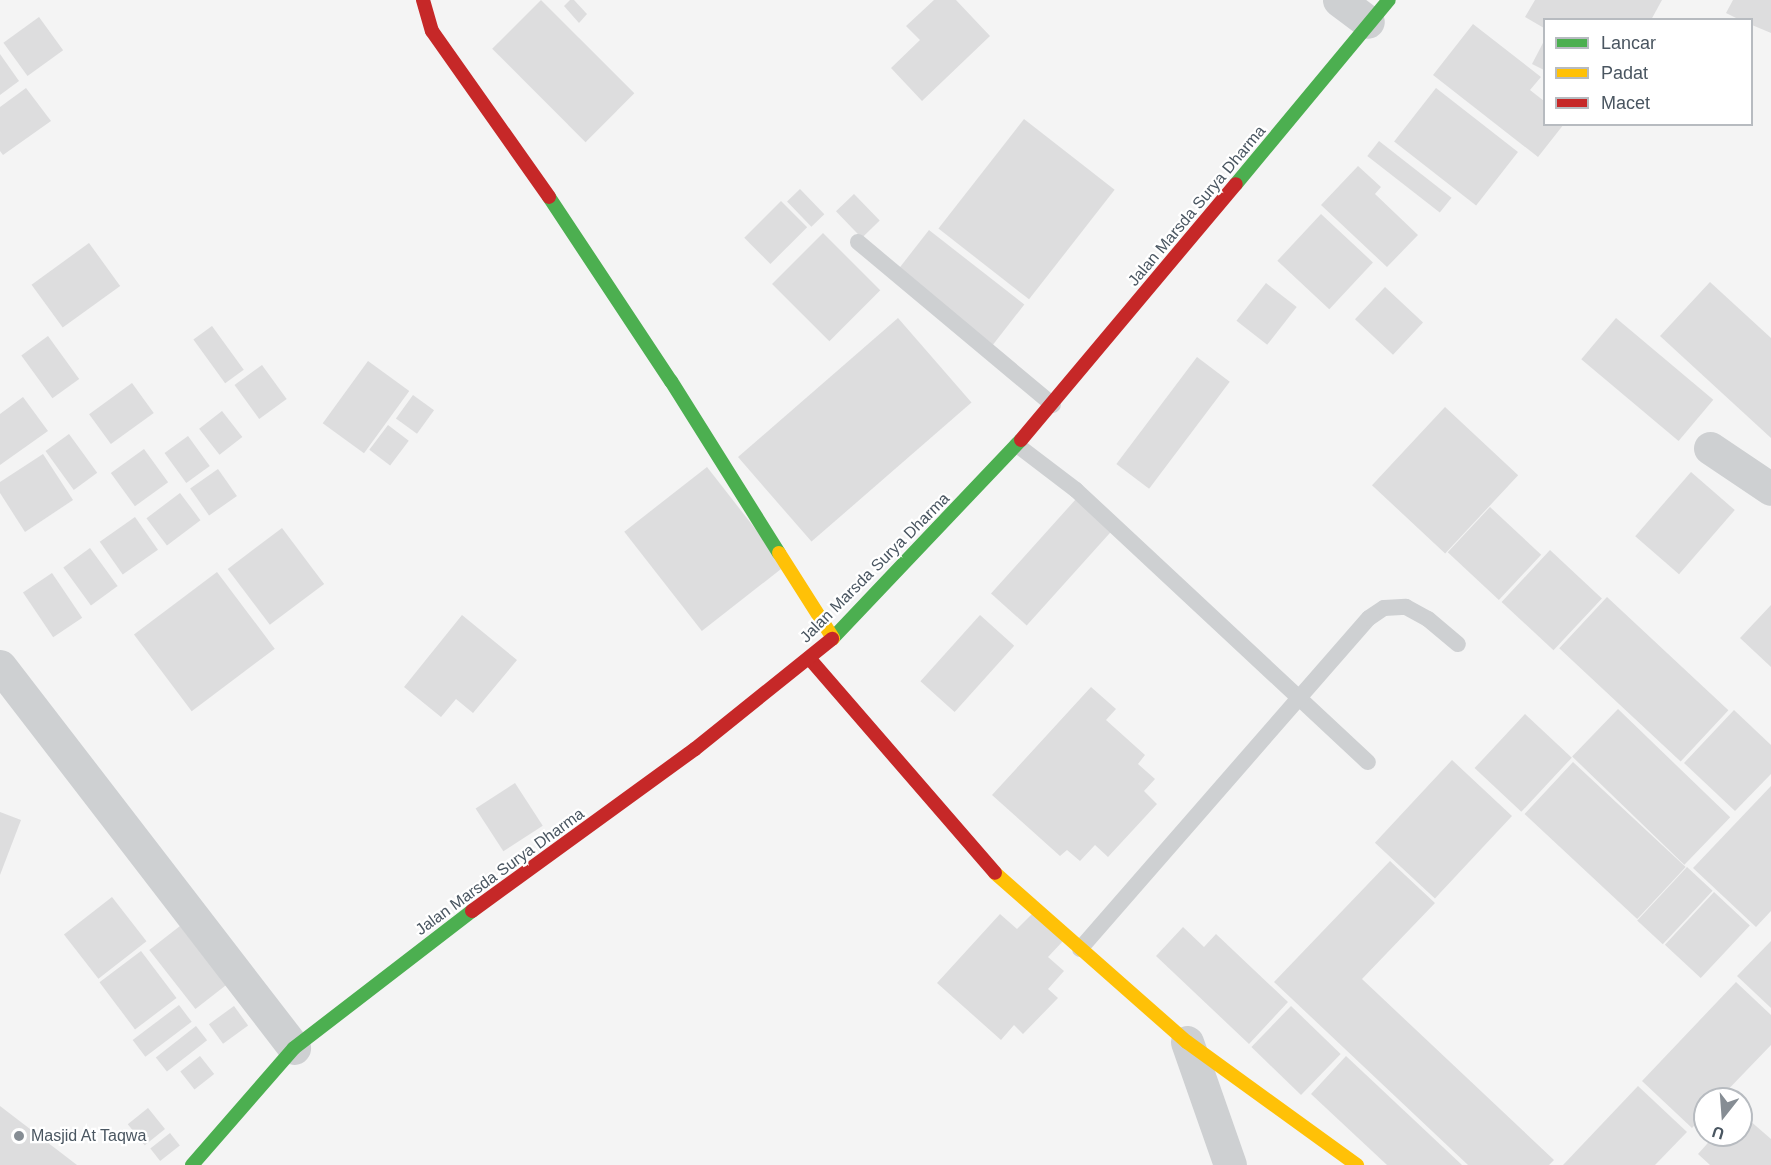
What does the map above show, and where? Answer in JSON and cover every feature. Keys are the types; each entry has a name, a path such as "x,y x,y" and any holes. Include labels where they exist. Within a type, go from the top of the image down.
{"main road":[{"path":"423,0 432,31 553,203 664,371 833,638"},
{"name":"Jalan Marsda Surya Dharma","path":"192,1165 294,1048 461,919 695,749 833,638 1053,405 1378,11"},
{"path":"809,658 1002,881 1187,1042 1357,1165"}],"street":[{"path":"1339,0 1378,11"},
{"path":"1710,448 1771,489"},
{"path":"0,666 294,1048"},
{"path":"1187,1042 1230,1165"}],"lane":[{"path":"858,242 1053,405"},
{"path":"1017,445 1076,490 1368,762"},
{"path":"1080,949 1369,618 1384,608 1406,607 1428,620 1458,644"}],"building":[{"path":"541,0 634,93 586,142 492,49"},
{"path":"570,0 574,0 587,14 579,23 564,6"},
{"path":"934,0 956,0 990,36 922,101 891,68 920,40 906,26"},
{"path":"1535,0 1662,0 1652,18 1543,18 1543,27 1525,17"},
{"path":"1733,0 1771,0 1771,33 1753,25 1753,18 1736,18 1726,13"},
{"path":"39,17 63,50 28,76 3,43"},
{"path":"1473,24 1541,77 1530,90 1543,100 1543,126 1562,126 1538,157 1433,75"},
{"path":"1543,43 1543,70 1532,64"},
{"path":"0,54 19,81 0,95"},
{"path":"26,88 51,121 3,155 0,151 0,107"},
{"path":"1436,88 1518,152 1476,206 1394,142"},
{"path":"1024,119 1115,190 1029,299 938,229"},
{"path":"1379,141 1451,198 1440,213 1367,156"},
{"path":"1358,166 1381,187 1375,194 1418,235 1387,267 1321,205"},
{"path":"800,189 824,214 811,227 787,202"},
{"path":"854,194 880,221 862,238 836,211"},
{"path":"781,201 807,227 770,264 744,238"},
{"path":"1321,214 1373,262 1329,309 1277,261"},
{"path":"929,230 1024,304 993,345 898,270"},
{"path":"823,233 880,290 829,341 772,284"},
{"path":"89,243 120,286 63,328 32,285"},
{"path":"1710,282 1771,338 1771,438 1660,336"},
{"path":"1266,283 1297,307 1267,345 1236,321"},
{"path":"1385,287 1423,322 1393,355 1355,319"},
{"path":"898,318 971,403 811,542 738,457"},
{"path":"1616,318 1713,400 1679,441 1581,359"},
{"path":"212,326 244,370 225,383 193,340"},
{"path":"48,336 79,379 52,398 21,355"},
{"path":"1197,357 1230,382 1149,489 1116,464"},
{"path":"368,361 409,391 364,453 323,423"},
{"path":"262,365 287,399 259,419 234,385"},
{"path":"132,383 154,413 111,444 89,414"},
{"path":"413,395 434,410 417,434 396,418"},
{"path":"23,397 48,431 0,465 0,414"},
{"path":"1445,407 1518,475 1445,553 1372,485"},
{"path":"222,411 242,437 219,455 199,429"},
{"path":"388,425 409,441 390,465 369,450"},
{"path":"69,434 97,473 74,490 46,451"},
{"path":"188,436 210,466 186,483 165,453"},
{"path":"144,449 168,482 135,506 111,473"},
{"path":"43,454 73,500 25,532 0,493 0,482"},
{"path":"707,467 785,566 702,631 624,532"},
{"path":"218,469 237,496 209,516 190,489"},
{"path":"1691,472 1735,510 1679,574 1635,536"},
{"path":"180,493 200,520 167,545 146,518"},
{"path":"1076,499 1112,531 1027,625 991,593"},
{"path":"1490,507 1541,555 1499,600 1448,552"},
{"path":"135,517 158,550 123,574 100,542"},
{"path":"282,528 324,584 270,625 228,569"},
{"path":"90,548 118,586 91,605 63,567"},
{"path":"1550,550 1602,598 1554,650 1502,602"},
{"path":"217,572 275,649 192,711 134,635"},
{"path":"52,573 82,618 53,637 23,593"},
{"path":"1607,597 1728,710 1681,761 1559,648"},
{"path":"1771,605 1771,667 1740,638"},
{"path":"462,615 517,660 473,713 456,699 441,717 404,687"},
{"path":"980,615 1014,646 955,712 920,681"},
{"path":"1091,687 1116,709 1106,720 1145,755 1138,764 1155,779 1144,791 1157,804 1108,857 1095,845 1080,861 1067,850 1060,856 992,795"},
{"path":"1618,709 1730,817 1684,865 1572,756"},
{"path":"1734,710 1771,745 1771,774 1735,811 1684,763"},
{"path":"1525,714 1572,758 1521,812 1475,768"},
{"path":"1452,760 1512,816 1435,899 1375,843"},
{"path":"1573,762 1686,867 1637,919 1525,814"},
{"path":"515,783 543,826 503,851 476,809"},
{"path":"1771,786 1771,911 1756,927 1693,868"},
{"path":"0,812 21,820 0,875"},
{"path":"1390,861 1435,903 1362,979 1554,1160 1549,1165 1468,1165 1274,982"},
{"path":"1687,867 1713,891 1663,944 1637,920"},
{"path":"1714,892 1750,925 1701,978 1665,945"},
{"path":"112,897 146,941 98,979 64,935"},
{"path":"1033,913 1063,941 1048,957 1064,971 1048,989 1058,998 1023,1034 1014,1025 1001,1040 937,983 1000,914 1017,929"},
{"path":"180,926 226,985 195,1009 149,950"},
{"path":"1183,927 1204,947 1216,934 1288,1002 1249,1044 1156,956"},
{"path":"1771,941 1771,1008 1737,976"},
{"path":"141,951 177,998 135,1029 99,982"},
{"path":"1736,982 1771,1015 1771,1045 1731,1087 1693,1087 1692,1128 1642,1081"},
{"path":"179,1005 192,1022 145,1057 133,1040"},
{"path":"234,1006 248,1025 223,1044 209,1024"},
{"path":"1291,1006 1341,1054 1301,1095 1251,1047"},
{"path":"196,1026 207,1040 167,1072 156,1057"},
{"path":"200,1056 214,1074 194,1090 180,1071"},
{"path":"1346,1056 1462,1165 1387,1165 1311,1094"},
{"path":"1638,1086 1687,1132 1655,1165 1563,1165"},
{"name":"Masjid At Taqwa","path":"0,1106 77,1165 0,1165"},
{"path":"148,1108 165,1129 145,1145 128,1124"},
{"path":"1753,1123 1771,1139 1771,1165 1710,1165 1698,1154 1704,1147 1753,1147"},
{"path":"170,1133 180,1146 160,1161 150,1148"}],"traffic: fast":[{"path":"1236,184 1389,0"},
{"path":"549,197 671,381 779,553"},
{"path":"832,639 1021,440"},
{"path":"192,1165 294,1048 472,911"}],"traffic: slow":[{"path":"779,553 833,638"},
{"path":"995,873 1187,1042 1357,1165"}],"traffic: jam":[{"path":"423,0 432,31 549,197"},
{"path":"1021,440 1236,184"},
{"path":"472,911 695,749 832,639"},
{"path":"809,658 995,873"}],"place":[{"name":"Masjid At Taqwa","path":"19,1136"}]}
